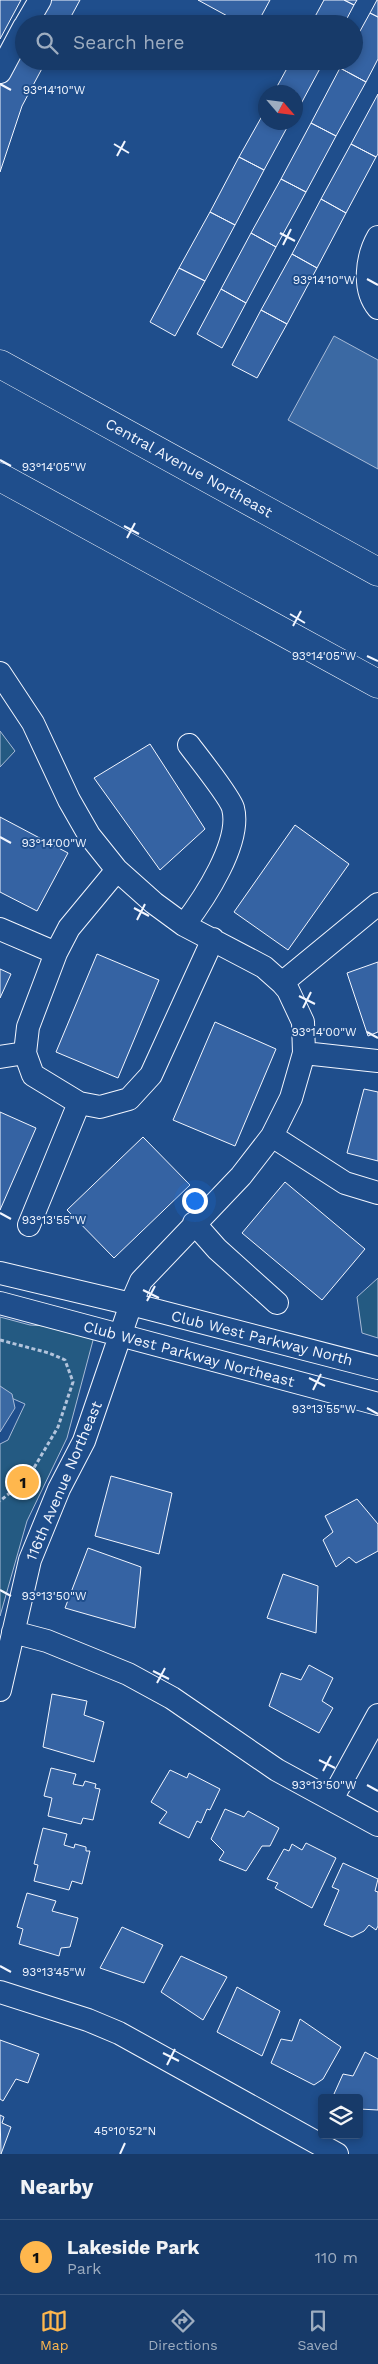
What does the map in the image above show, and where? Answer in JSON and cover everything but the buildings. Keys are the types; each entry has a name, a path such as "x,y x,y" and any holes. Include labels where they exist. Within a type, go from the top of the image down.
{"highway":[{"name":"Central Avenue Northeast","path":"0,364 378,572"},
{"path":"0,477 378,684"}],"street":[{"path":"31,15 40,0"},
{"path":"0,72 15,44"},
{"path":"378,237 368,265 370,286 378,308"},
{"name":"116th Avenue Northeast","path":"0,673 8,682 33,723 69,800 89,834 117,870 154,903 184,925 264,967 282,983 288,990 303,1022 304,1054 291,1098 272,1136 241,1176 141,1281 131,1304 84,1441 59,1488 30,1560 0,1690"},
{"path":"184,925 203,900 233,840 233,808 189,745"},
{"path":"117,870 69,928 56,953 28,1027 25,1053 33,1075 79,1103 100,1107 129,1099 152,1076 213,940"},
{"path":"282,983 378,904"},
{"path":"0,929 56,953"},
{"path":"0,1057 25,1053"},
{"path":"304,1054 378,1061"},
{"path":"29,1225 79,1103"},
{"path":"272,1136 345,1183 378,1193"},
{"path":"194,1224 217,1249 277,1304"},
{"name":"Club West Parkway North","path":"0,1273 131,1304 378,1368"},
{"name":"Club West Parkway Northeast","path":"0,1303 378,1404"},
{"path":"13,1632 47,1641 128,1674 172,1698 278,1770 378,1825"},
{"path":"332,1798 378,1715"},
{"path":"0,1992 88,2020 119,2033 337,2154"}],"path":[{"path":"0,1340 49,1353 65,1360 73,1382 58,1427 28,1478 0,1501"}],"shaded area":[{"path":"334,336 378,360 378,469 288,420"},
{"path":"0,731 15,751 0,767"},
{"path":"378,1278 378,1338 362,1333 357,1297"},
{"path":"0,1317 30,1325 96,1329 67,1438 27,1521 0,1616 0,1444 8,1440 25,1404 0,1393"},
{"path":"0,1386 12,1394 15,1408 0,1432"}],"place":[{"name":"Lakeside Park","path":"23,1482"}]}
